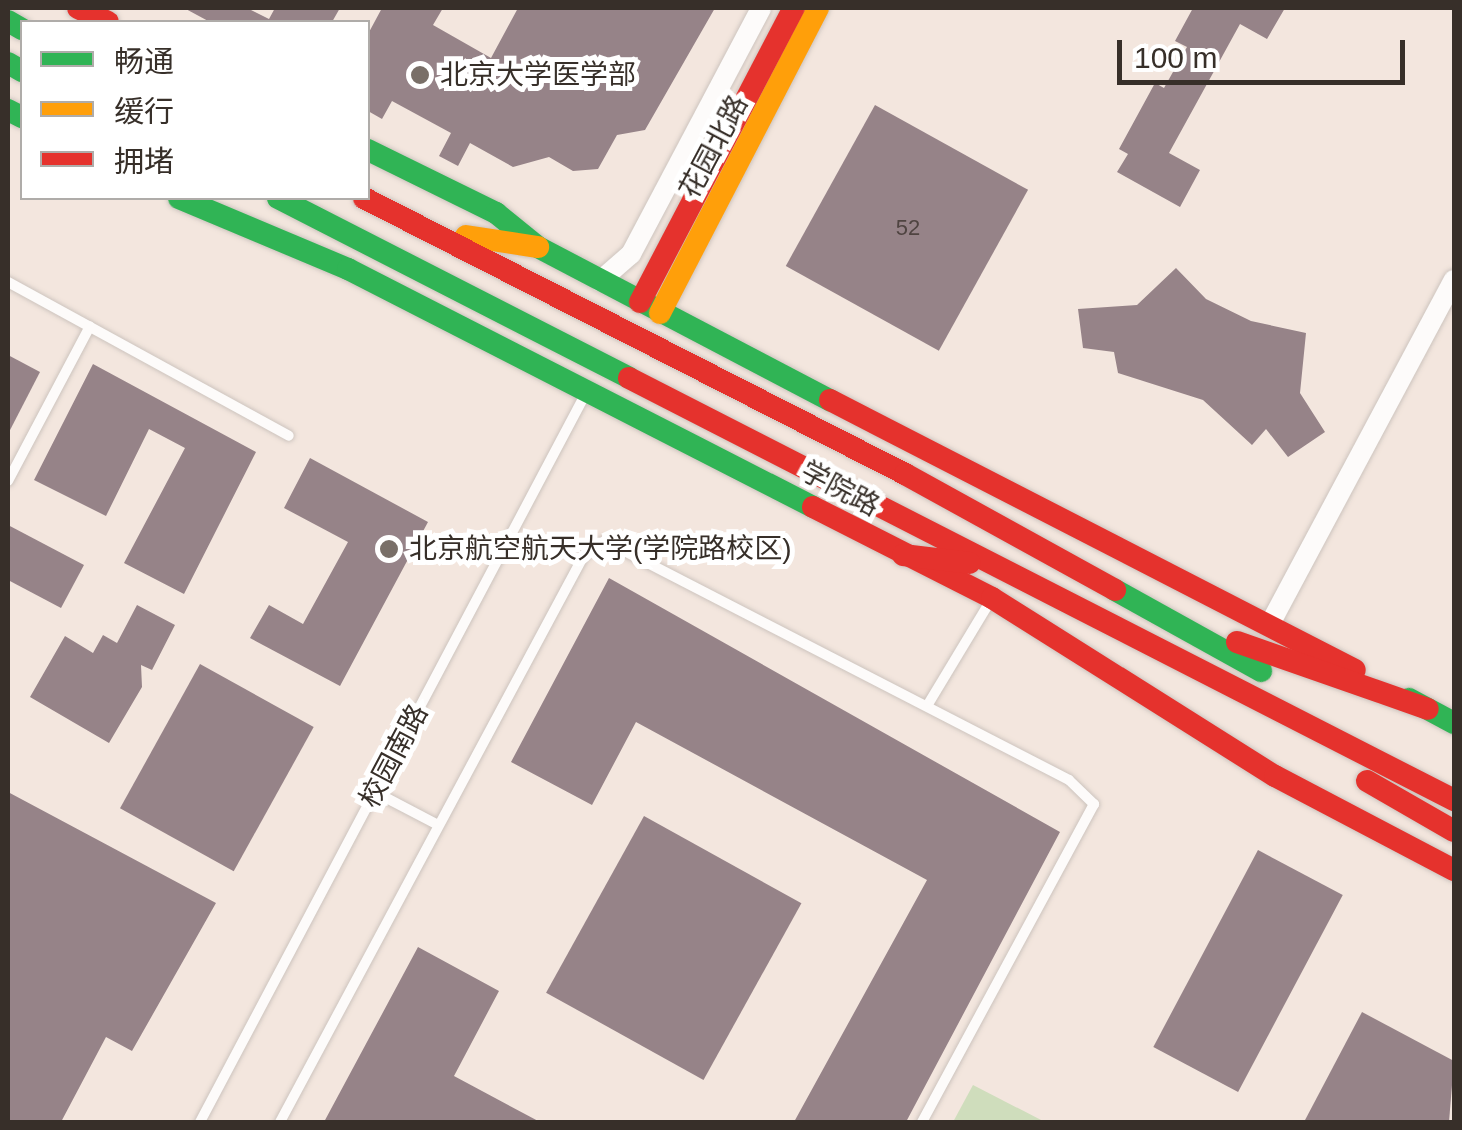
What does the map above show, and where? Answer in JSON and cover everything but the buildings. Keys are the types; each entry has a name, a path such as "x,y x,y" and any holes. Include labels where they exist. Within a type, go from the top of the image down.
{"main road":[{"path":"78,8 104,20"},
{"name":"花园北路","path":"650,307 794,8"},
{"name":"花园北路","path":"650,307 818,8"},
{"path":"370,151 496,213 538,246 600,281 879,428 1270,624 1454,723"},
{"name":"学院路","path":"184,200 348,269 992,598 1276,776 1454,870"},
{"name":"学院路","path":"282,200 991,565 1220,674 1454,800"},
{"name":"学院路","path":"368,200 437,231 905,474 1187,625 1295,688"},
{"path":"437,231 538,246"},
{"path":"879,428 905,474"},
{"path":"903,554 991,565"},
{"path":"1187,625 1428,709"},
{"path":"1220,674 1300,744 1454,831"}],"street":[{"path":"600,281 631,254 761,8"},
{"path":"1270,624 1454,280"}],"lane":[{"path":"8,282 289,436"},
{"path":"8,481 90,326"},
{"name":"校园南路","path":"200,1122 588,390"},
{"path":"280,1122 584,555 604,541 1069,780 1094,804 922,1122"},
{"path":"927,706 992,598"},
{"path":"375,792 438,825"}],"green space":[{"path":"973,1085 1045,1122 953,1122"}],"traffic: fast":[{"path":"8,21 20,28"},
{"path":"8,63 20,70"},
{"path":"8,110 20,116"},
{"path":"370,151 496,213 538,247 830,400"},
{"path":"184,200 348,269 813,507"},
{"path":"282,200 629,378"},
{"path":"1115,590 1261,671"},
{"path":"1409,699 1454,723"}],"traffic: slow":[{"path":"660,313 818,8"},
{"path":"466,236 538,247"}],"traffic: jam":[{"path":"78,8 104,20"},
{"path":"640,302 794,8"},
{"path":"368,200 905,474 1115,590"},
{"path":"629,378 1454,800"},
{"path":"830,400 1355,670"},
{"path":"813,507 992,598 1275,776 1454,870"},
{"path":"903,555 970,563"},
{"path":"1237,642 1428,709"},
{"path":"1367,781 1454,831"}],"place":[{"name":"北京大学医学部","path":"420,75"},
{"name":"北京航空航天大学(学院路校区)","path":"389,549"}]}
